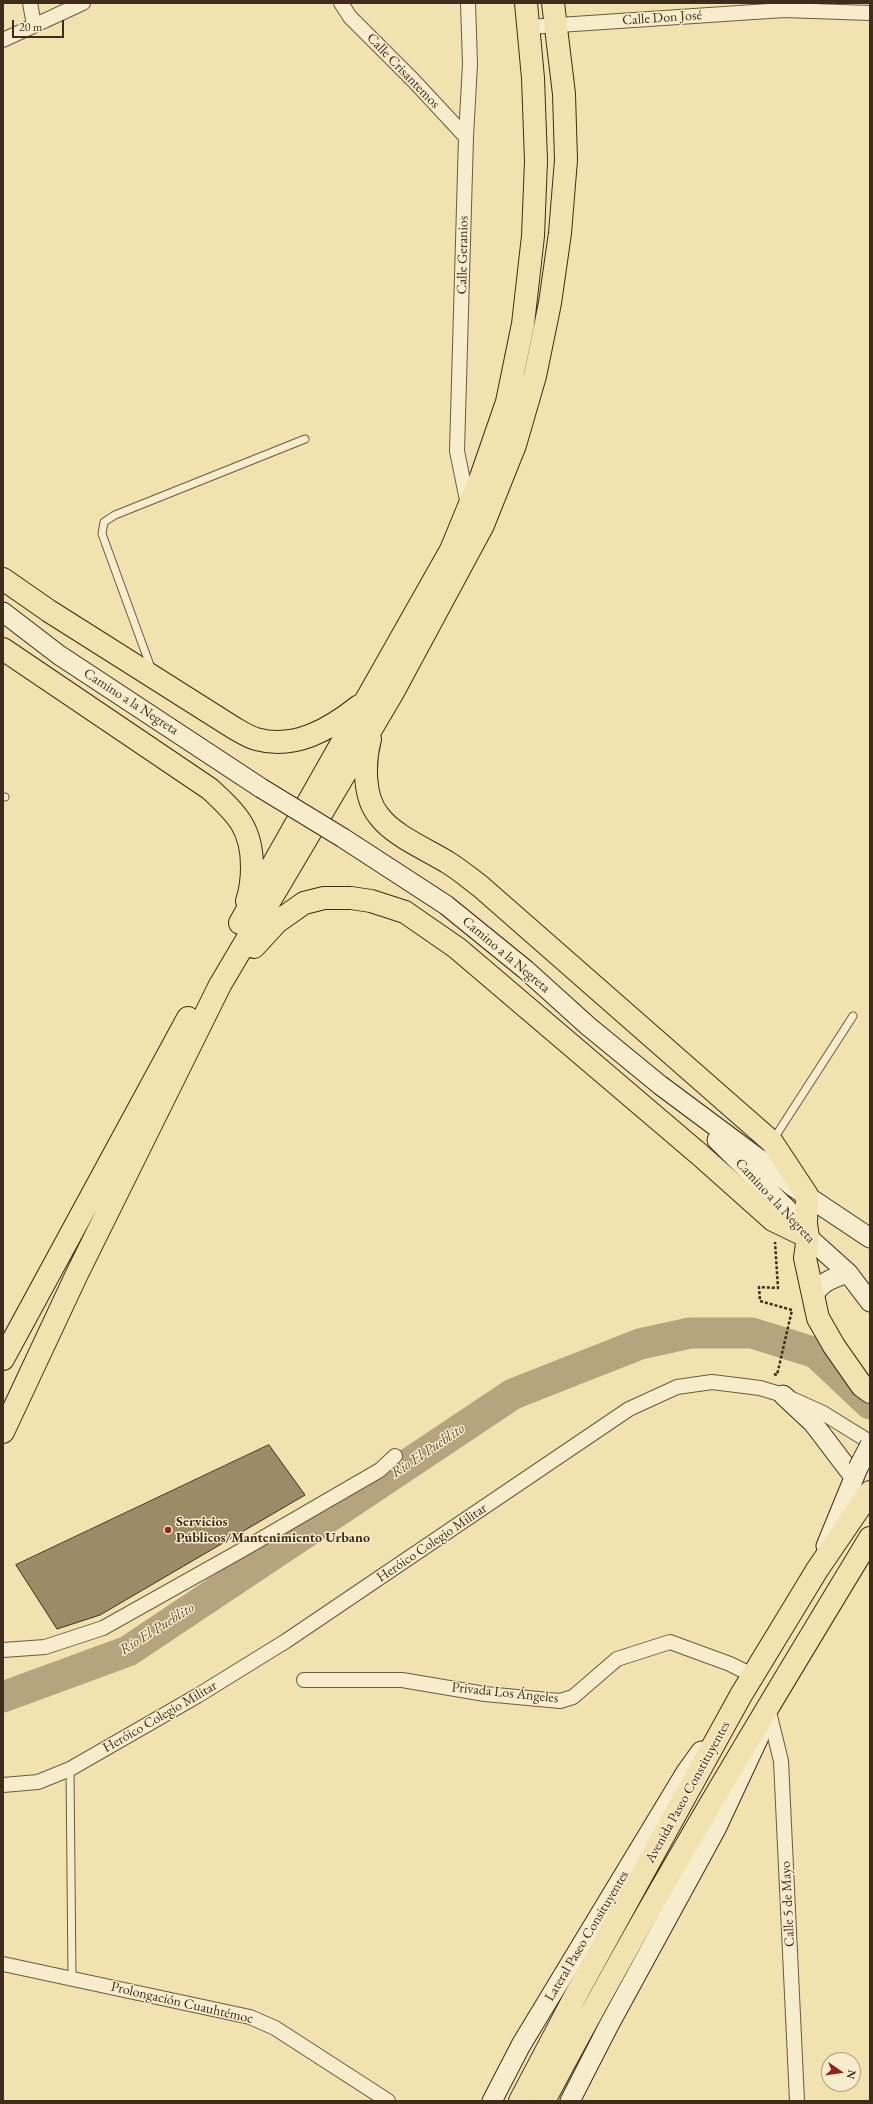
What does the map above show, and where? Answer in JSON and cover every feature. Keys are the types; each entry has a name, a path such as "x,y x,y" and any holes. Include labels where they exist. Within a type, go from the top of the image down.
{"highway":[{"path":"4,1356 238,926 451,550 468,507 507,402 523,324 533,236 536,161 530,27 526,3"},
{"path":"3,1432 77,1274 220,985 373,728 483,526 515,445 535,376 550,304 560,232 566,160 564,94 553,3"},
{"path":"3,579 49,611 234,728 256,739 286,741 311,737 334,725 367,700"},
{"path":"3,649 210,789 232,810 243,824 250,839 252,854 252,879 238,926"},
{"path":"373,728 366,759 366,774 372,806 379,817 417,845 448,862 480,886 772,1142 807,1195 806,1224 808,1237 806,1258 818,1318 823,1329 862,1386 870,1392"},
{"path":"220,985 236,971 264,935 277,922 304,903 324,898 351,898 371,901 405,912 457,948 699,1154 773,1220 808,1237"},
{"path":"3,1414 77,1274"},
{"name":"Avenida Paseo Constituyentes","path":"520,2101 579,1989 741,1695 754,1676 817,1570 870,1492"},
{"name":"Avenida Paseo Constituyentes","path":"544,2101 596,2002 730,1768 868,1543"}],"street":[{"path":"30,3 34,24"},
{"path":"3,40 34,24 83,3"},
{"name":"Calle Crisantemos","path":"341,3 350,17 413,80 466,137"},
{"name":"Calle Geranios","path":"468,3 470,64 466,137 457,451 468,507"},
{"name":"Calle Don José","path":"530,27 788,6 870,13"},
{"name":"Camino a la Negreta","path":"3,612 59,655 261,788 343,838 446,905 526,970 588,1026 660,1085 758,1158 792,1186 870,1238"},
{"name":"Camino a la Negreta","path":"660,1085 776,1197 794,1217 808,1237 848,1273 870,1302"},
{"path":"813,1297 817,1288 826,1281 848,1273"},
{"name":"Heróico Colegio Militar","path":"3,1785 38,1782 70,1769 197,1696 286,1641 629,1409 677,1387 712,1382 760,1388 783,1395 823,1413 870,1442"},
{"path":"783,1395 813,1423 856,1472"},
{"path":"817,1570 856,1472 870,1445"},
{"path":"3,1650 45,1647 103,1628 380,1470 395,1456"},
{"name":"Privada Los Ángeles","path":"304,1680 402,1680 485,1694 560,1701 573,1697 617,1659 670,1642 730,1664 754,1676"},
{"name":"Lateral Paseo Consituyentes","path":"492,2101 521,2045 686,1772 727,1709 741,1695"},
{"path":"570,2101 609,2025 716,1829 756,1743 768,1708"},
{"name":"Calle 5 de Mayo","path":"768,1708 782,1761 797,2101"},
{"name":"Prolongación Cuauhtémoc","path":"3,1964 250,2017 275,2028 388,2101"}],"lane":[{"path":"154,676 102,534 104,522 115,515 305,439"},
{"path":"772,1142 854,1016"},
{"path":"70,1769 72,1978"}],"path":[{"path":"770,1373 777,1375 792,1310 760,1301 759,1287 778,1288 773,1220"}],"building":[{"name":"Servicios Públicos/Mantenimiento Urbano","path":"269,1445 305,1495 100,1615 57,1629 16,1565"}],"waterway":[{"name":"Rio El Pueblito","path":"3,1697 128,1651 513,1394 640,1344 690,1333 752,1333 816,1353 870,1404"}],"place":[{"name":"Servicios Públicos/Mantenimiento Urbano","path":"168,1530"}]}
